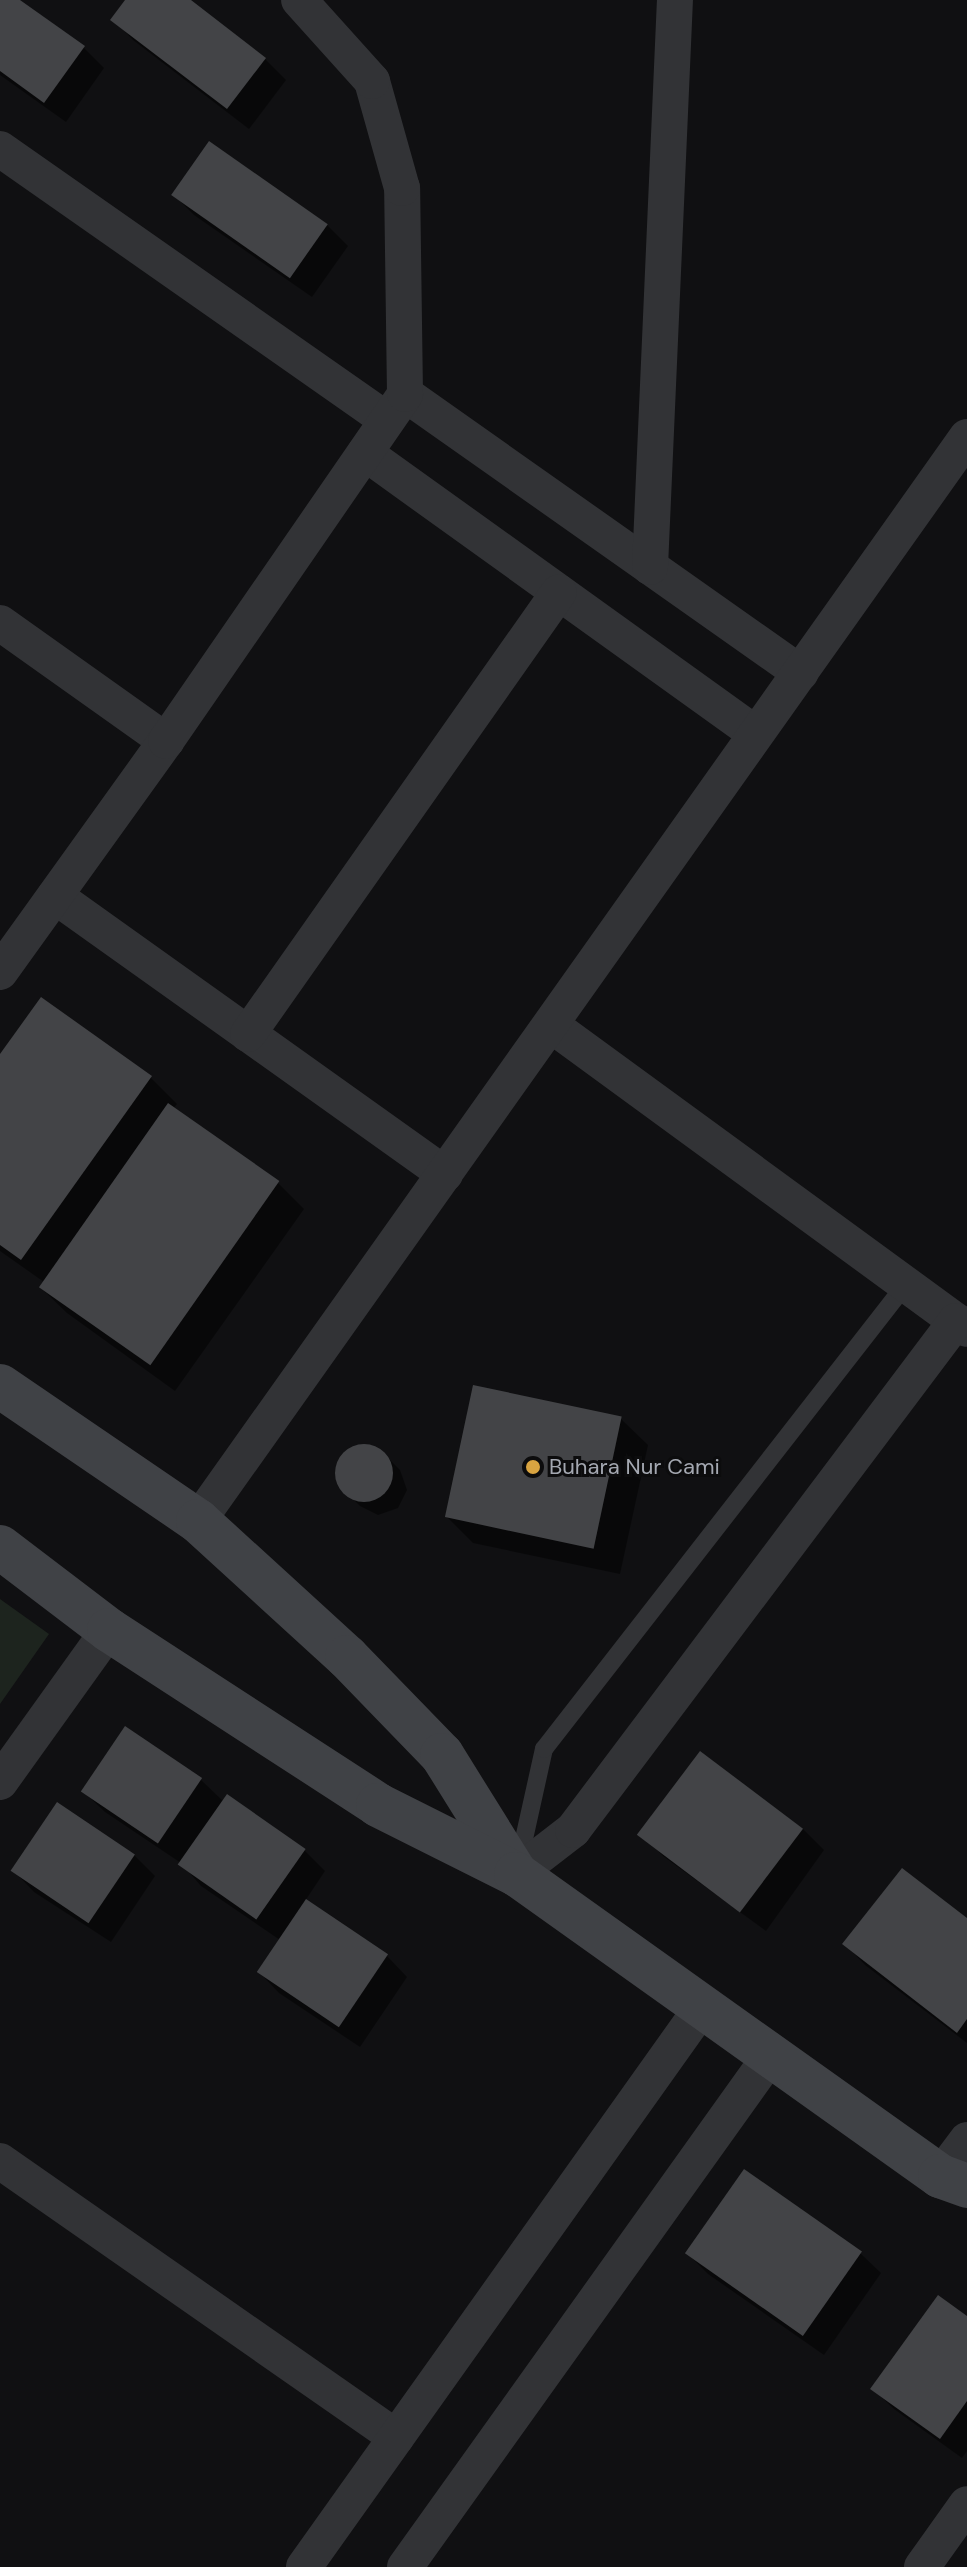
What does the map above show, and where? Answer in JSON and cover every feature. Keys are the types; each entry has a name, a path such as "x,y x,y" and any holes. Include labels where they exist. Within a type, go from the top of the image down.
{"street":[{"path":"0,972 166,741 396,407 402,188 372,81 299,0"},
{"path":"650,567 675,0"},
{"path":"0,149 396,407 650,567 800,673"},
{"path":"198,1521 967,437"},
{"path":"365,453 756,734"},
{"path":"248,1034 559,592"},
{"path":"0,623 166,741"},
{"path":"55,896 445,1174"},
{"path":"516,1874 573,1830 962,1325 551,1025"},
{"path":"0,1386 198,1521 347,1657 442,1755 516,1874"},
{"path":"0,1547 109,1630 378,1805 516,1874 954,2181 967,2140"},
{"path":"0,1782 109,1630"},
{"path":"304,2567 703,2006"},
{"path":"405,2567 771,2055"},
{"path":"0,2161 396,2437"},
{"path":"922,2567 967,2504"}],"lane":[{"path":"516,1874 544,1749 906,1284"}],"shaded area":[{"path":"0,1599 49,1634 0,1704"}],"building":[{"path":"0,0 20,0 85,46 44,103 0,71"},
{"path":"125,0 191,0 266,58 227,109 110,20"},
{"path":"209,141 328,224 290,278 171,195"},
{"path":"41,997 152,1076 21,1260 0,1245 0,1054"},
{"path":"168,1103 279,1181 150,1365 39,1287"},
{"name":"Buhara Nur Cami","path":"473,1385 622,1417 594,1549 445,1517"},
{"path":"364,1444 375,1446 384,1453 391,1462 391,1484 384,1493 375,1500 364,1502 353,1500 344,1493 337,1484 335,1473 337,1462 344,1453 353,1446"},
{"path":"125,1726 202,1778 158,1843 81,1791"},
{"path":"700,1751 803,1829 740,1912 637,1835"},
{"path":"227,1794 306,1849 256,1920 178,1864"},
{"path":"57,1802 135,1855 89,1923 11,1871"},
{"path":"902,1868 967,1918 967,2019 957,2033 842,1944"},
{"path":"306,1899 388,1954 339,2027 257,1972"},
{"path":"744,2169 862,2252 803,2336 685,2253"},
{"path":"938,2295 967,2316 967,2401 940,2439 870,2389"}],"place":[{"name":"Buhara Nur Cami","path":"533,1467"}]}
